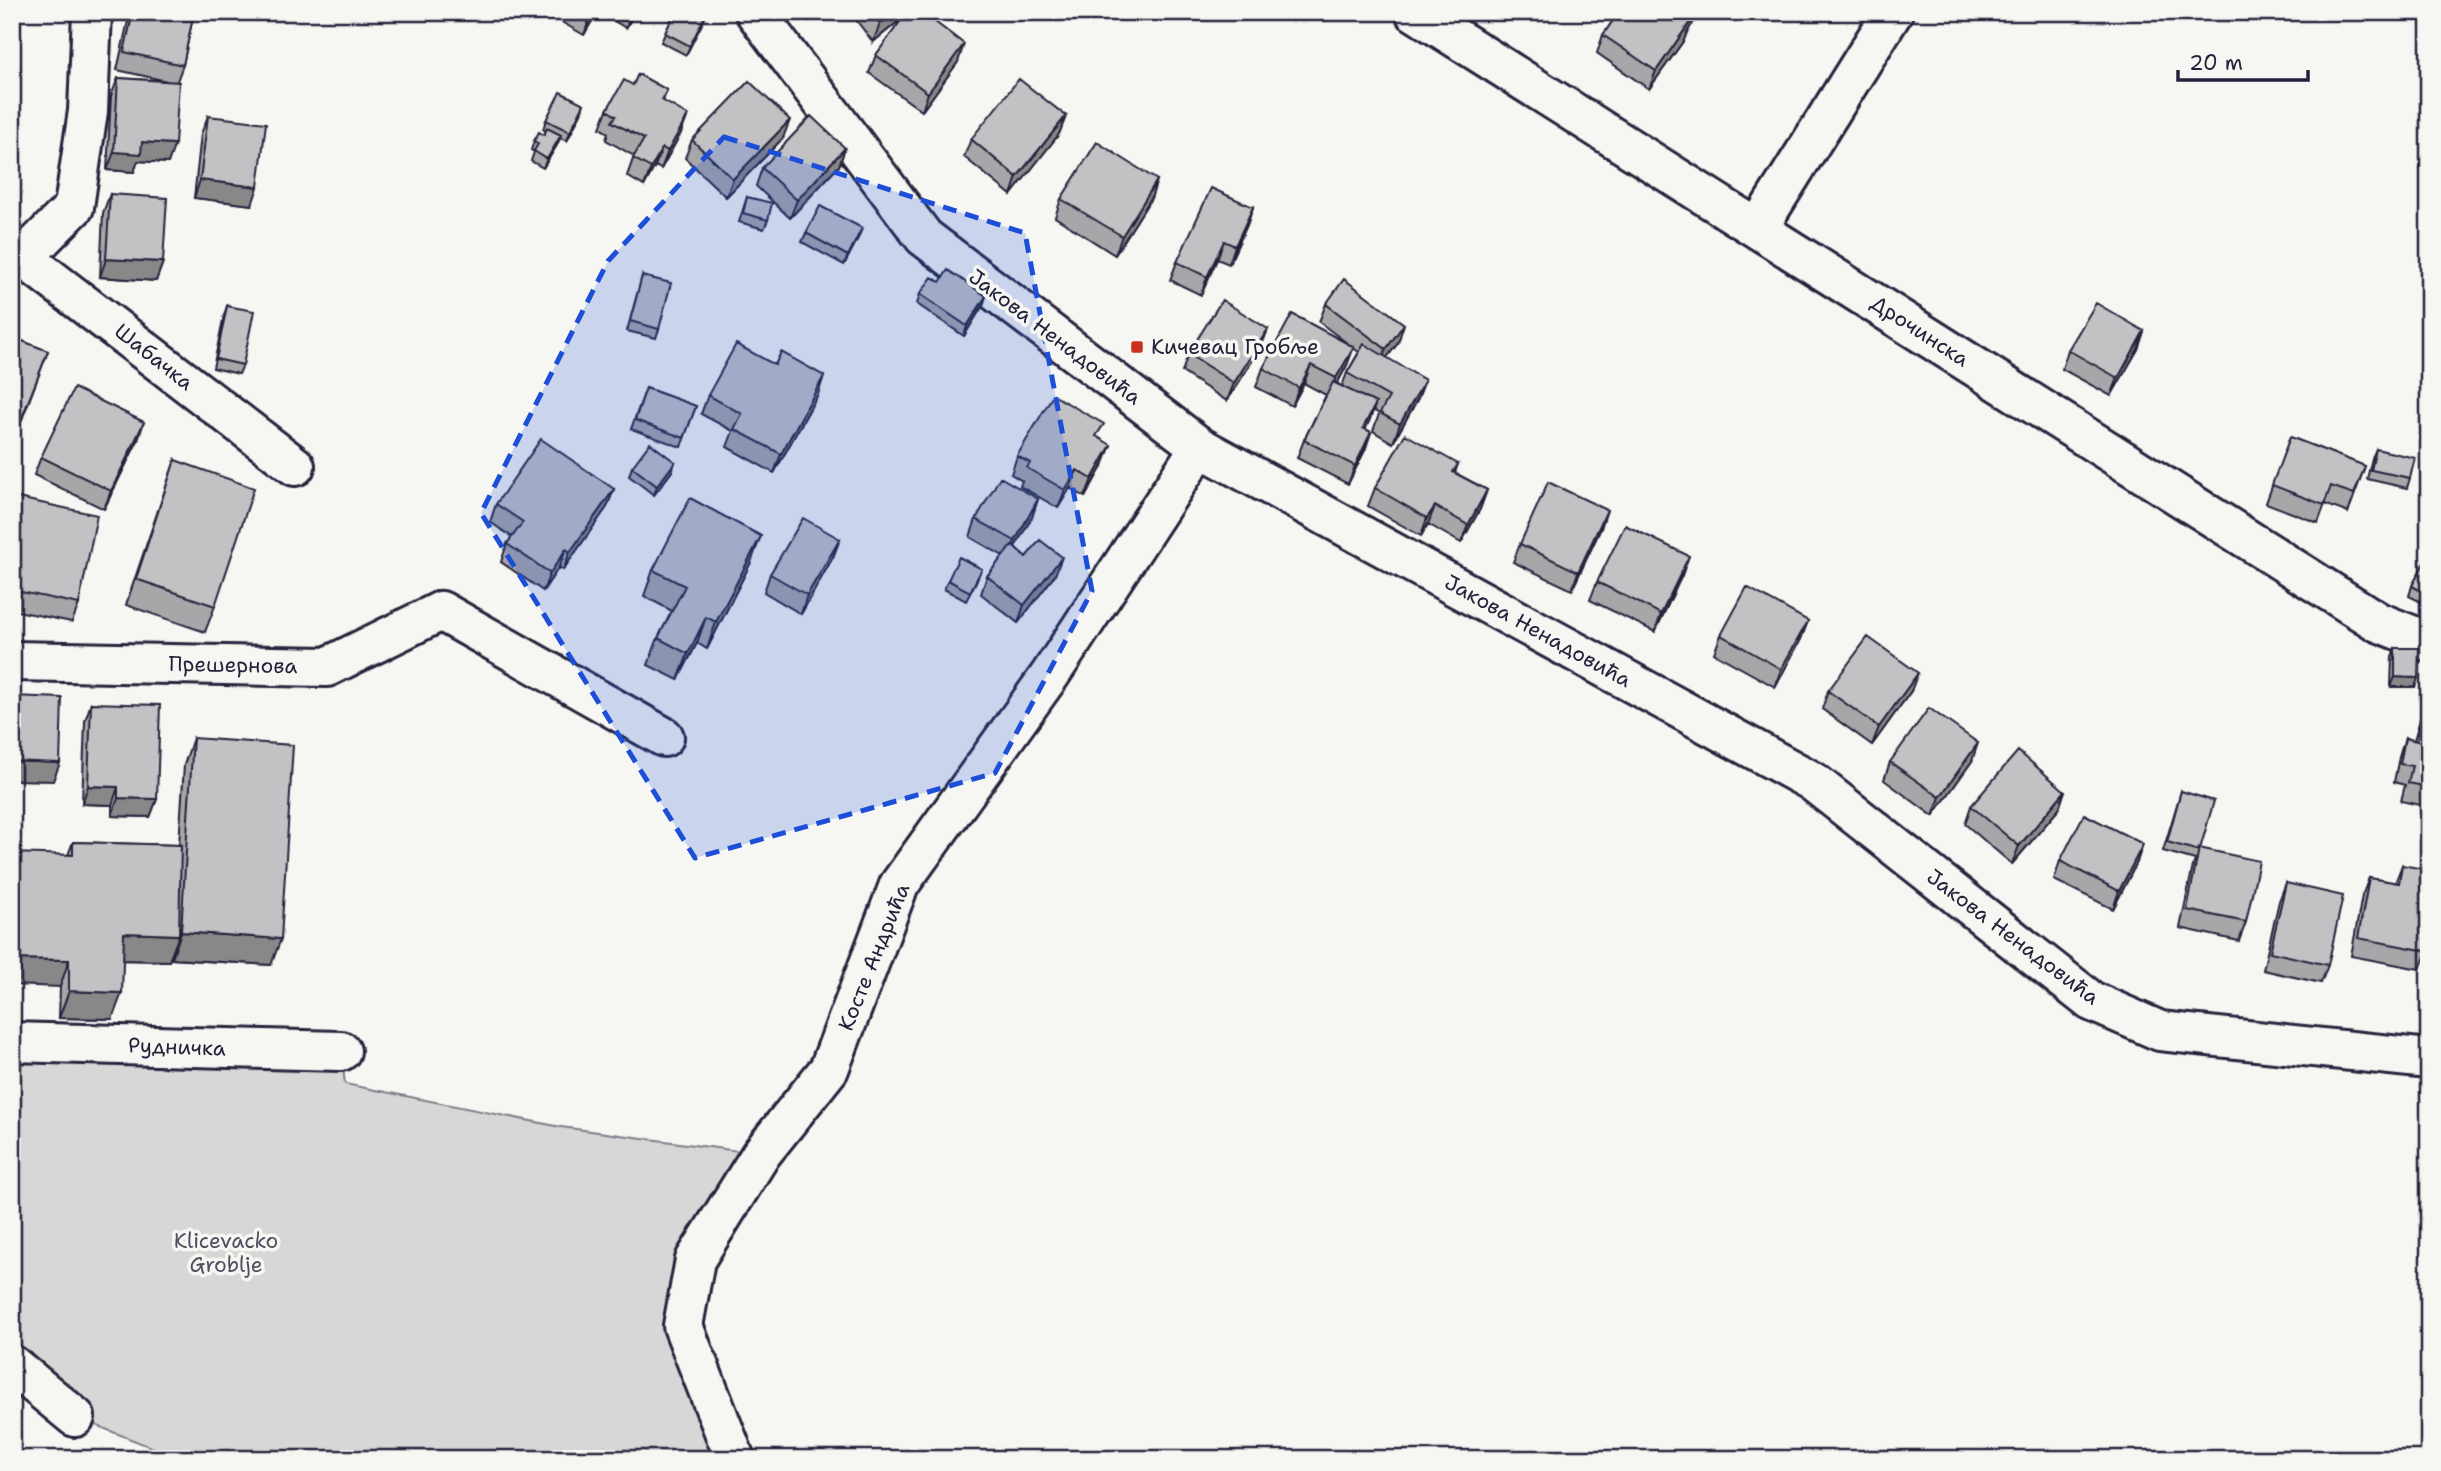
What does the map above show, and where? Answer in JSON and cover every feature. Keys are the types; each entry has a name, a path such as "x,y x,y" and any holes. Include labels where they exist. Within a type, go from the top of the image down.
{"street":[{"path":"19,252 74,207 88,111 92,12"},
{"name":"Јакова Ненадовића","path":"755,12 925,237 1200,447 1812,781 2091,1002 2160,1031 2429,1059"},
{"name":"Дрочинска","path":"1415,12 2378,622 2429,642"},
{"path":"1758,228 1892,12"},
{"name":"Шабачка","path":"19,252 295,466"},
{"name":"Косте Андрића","path":"735,1459 683,1326 695,1260 761,1154 830,1069 900,885 1050,675 1200,447"},
{"name":"Прешернова","path":"12,661 327,667 441,611 664,737"},
{"name":"Рудничка","path":"12,1042 341,1051"},
{"path":"12,1365 75,1418"}],"highlighted area":[{"path":"724,137 1025,233 1092,591 995,773 695,858 481,513 608,261"}],"green space":[{"name":"Klicevacko Groblje","path":"12,1042 341,1051 345,1084 561,1127 761,1154 683,1326 735,1459 181,1459 75,1417 12,1365"}],"building":[{"path":"133,12 194,12 183,65 124,52"},
{"path":"675,12 707,12 690,46 665,33"},
{"path":"871,12 894,12 880,24"},
{"path":"907,12 922,12 964,44 928,93 876,55"},
{"path":"1619,12 1677,12 1690,22 1656,71 1603,35"},
{"path":"638,74 667,90 662,100 688,115 668,151 662,148 651,168 633,158 644,139 612,122 616,116 607,110 624,80 633,85"},
{"path":"118,78 179,82 175,144 142,142 141,154 114,152"},
{"path":"1019,79 1066,116 1017,177 971,139"},
{"path":"749,81 790,120 733,179 692,140"},
{"path":"560,92 584,104 570,132 546,120"},
{"path":"208,116 266,123 258,187 200,180"},
{"path":"811,116 845,148 797,200 762,168"},
{"path":"547,128 561,135 547,159 534,151 538,144 534,141 539,132 544,135"},
{"path":"1097,142 1157,180 1122,236 1061,199"},
{"path":"1211,188 1253,207 1235,246 1224,241 1207,277 1177,262"},
{"path":"110,194 167,198 163,262 106,259"},
{"path":"747,197 772,203 768,220 743,213"},
{"path":"820,206 862,228 848,256 806,233"},
{"path":"948,270 986,296 967,326 920,294 932,277 940,282"},
{"path":"642,276 671,283 659,329 630,321"},
{"path":"1344,279 1404,324 1386,349 1326,304"},
{"path":"1222,300 1268,329 1234,383 1188,354"},
{"path":"2096,303 2144,331 2118,378 2068,350"},
{"path":"227,306 254,311 243,365 216,359"},
{"path":"1292,314 1354,347 1336,378 1311,365 1299,388 1263,368"},
{"path":"12,337 48,351 21,420 12,416"},
{"path":"736,344 775,365 781,352 824,376 781,454 734,429 742,414 708,395"},
{"path":"1364,344 1425,380 1400,424 1380,413 1389,397 1347,373"},
{"path":"1333,382 1376,403 1363,428 1371,432 1355,466 1304,440"},
{"path":"74,388 144,422 111,491 41,457"},
{"path":"646,388 696,406 684,438 635,420"},
{"path":"1053,395 1104,424 1096,436 1111,445 1092,479 1077,470 1065,490 1027,468 1030,463 1017,456"},
{"path":"1405,434 1458,464 1453,472 1487,490 1468,525 1435,506 1427,518 1375,488"},
{"path":"2290,437 2365,466 2354,494 2331,486 2324,505 2272,485"},
{"path":"541,439 614,489 570,552 566,549 550,573 507,544 523,522 496,504"},
{"path":"650,443 675,462 657,486 632,467"},
{"path":"2376,449 2415,458 2410,478 2371,470"},
{"path":"175,460 254,488 215,606 136,579"},
{"path":"1000,477 1038,499 1015,541 976,519"},
{"path":"1548,482 1607,510 1578,572 1520,544"},
{"path":"18,498 97,515 79,604 12,590 12,525"},
{"path":"690,498 761,536 716,622 706,617 688,654 658,638 685,586 653,570"},
{"path":"803,518 840,539 807,595 770,574"},
{"path":"1625,525 1689,556 1661,614 1597,582"},
{"path":"1040,540 1062,557 1024,605 987,576 1012,545 1026,557"},
{"path":"2429,555 2429,595 2412,586"},
{"path":"959,557 982,569 970,592 948,580"},
{"path":"1747,587 1808,621 1781,669 1721,635"},
{"path":"1868,637 1918,673 1879,727 1828,691"},
{"path":"2395,648 2419,648 2418,678 2395,677"},
{"path":"12,696 62,698 60,763 12,761"},
{"path":"91,703 160,705 157,799 118,798 118,787 88,786"},
{"path":"1929,708 1978,743 1940,797 1890,762"},
{"path":"2421,716 2429,718 2429,787 2408,783 2412,766 2400,764 2405,738 2417,741"},
{"path":"193,738 293,745 281,939 181,932"},
{"path":"2018,751 2065,791 2019,846 1971,806"},
{"path":"2181,791 2214,801 2199,851 2167,842"},
{"path":"2084,814 2143,844 2119,891 2060,861"},
{"path":"73,842 181,845 179,935 124,933 122,993 69,991 69,960 12,959 12,853 73,855"},
{"path":"2199,848 2259,861 2246,922 2187,910"},
{"path":"2402,865 2429,870 2427,951 2358,938 2369,878 2399,883"},
{"path":"2286,883 2343,896 2328,965 2270,952"}],"place":[{"name":"Кичевац Гробље","path":"1137,347"}]}
